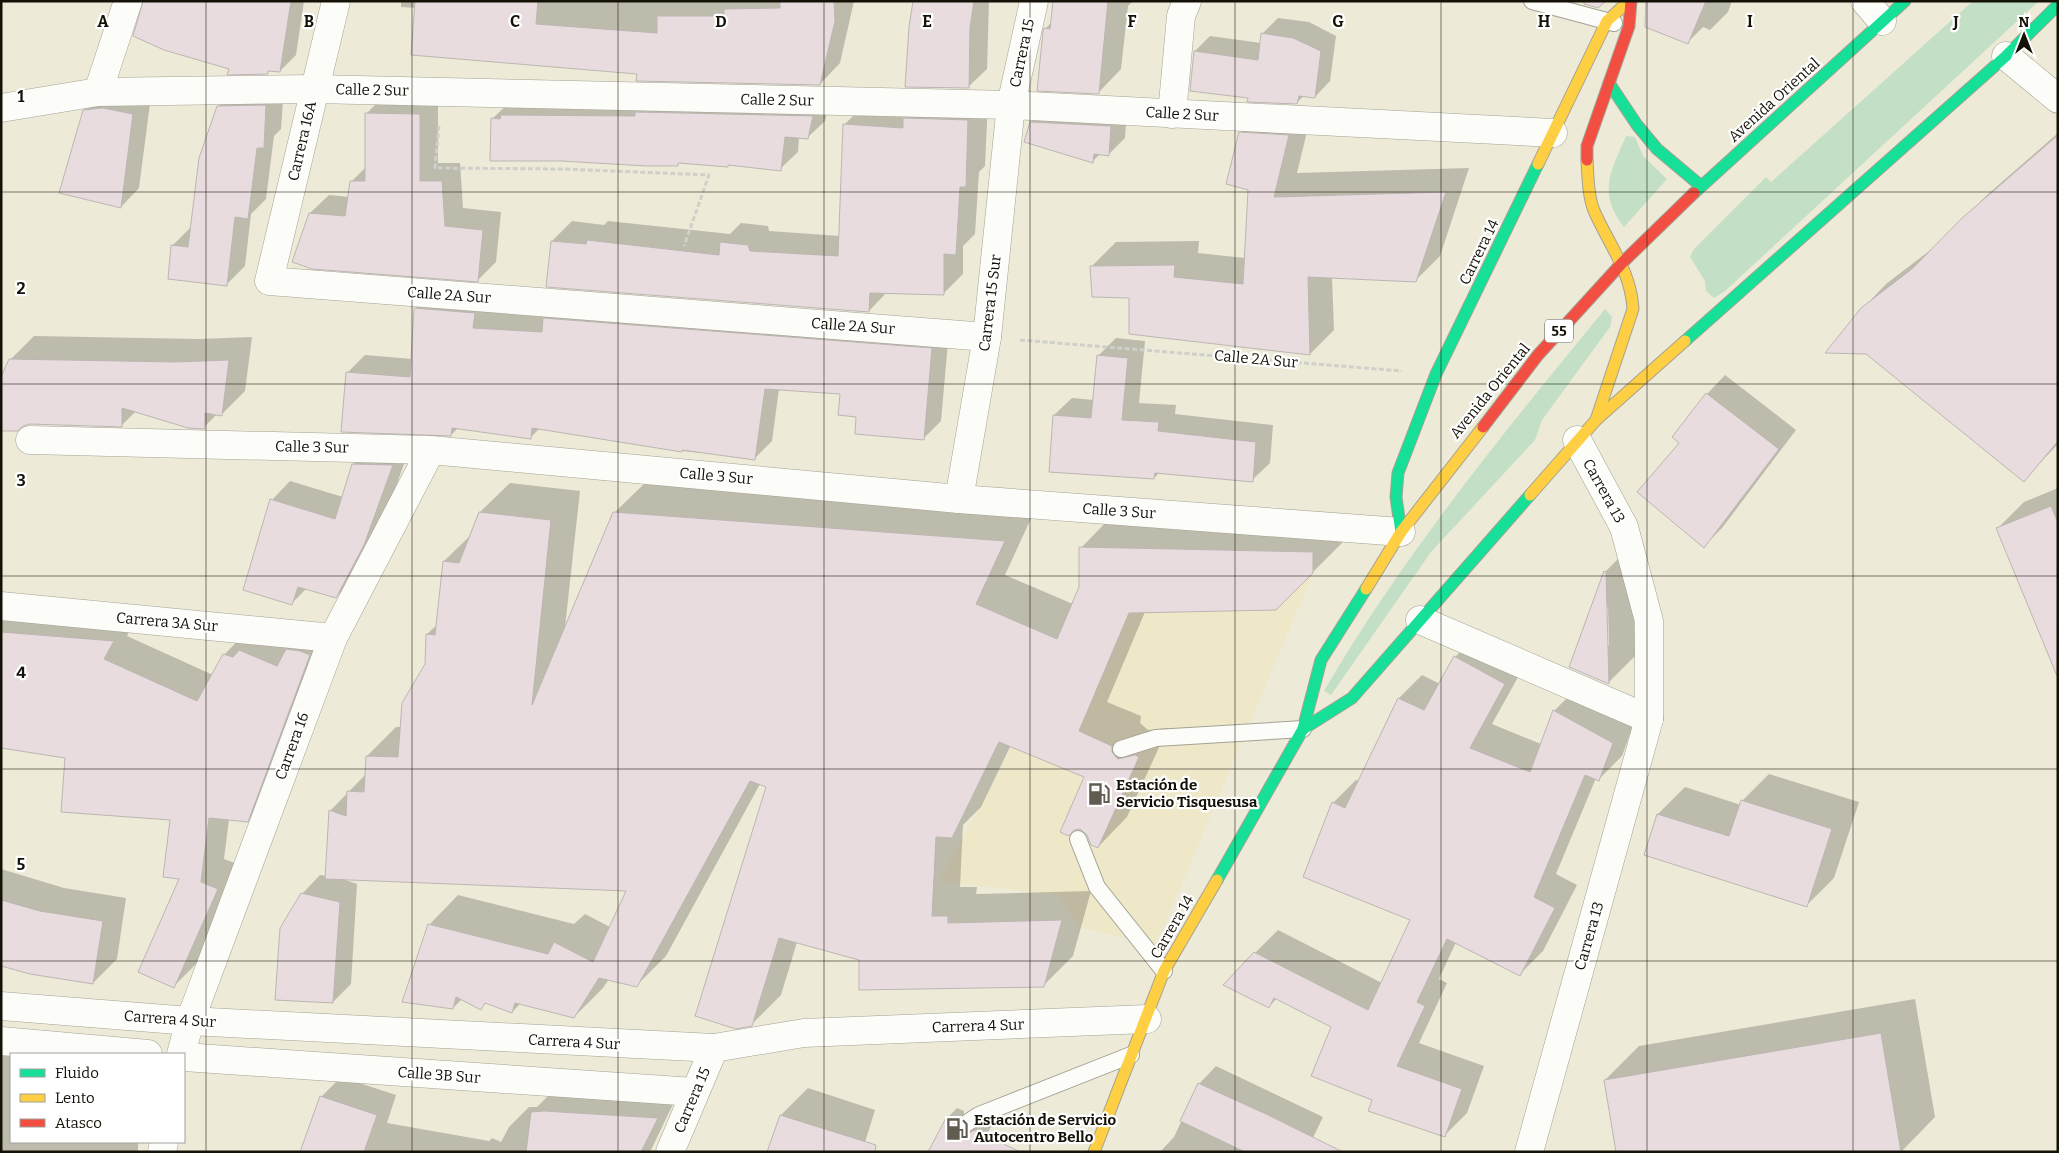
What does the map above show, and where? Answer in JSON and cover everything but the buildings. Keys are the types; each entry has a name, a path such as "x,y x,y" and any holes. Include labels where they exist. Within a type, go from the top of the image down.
{"main road":[{"name":"Carrera 14","path":"1402,532 1396,497 1398,474 1436,374 1607,21 1630,1"},
{"name":"Carrera 14","path":"1596,420 1633,309 1632,291 1622,263 1594,211 1588,177 1587,146 1628,26 1630,1"},
{"name":"Avenida Oriental","path":"1303,729 1321,660 1402,532 1538,355 1622,263 1701,186 1905,1"},
{"path":"1303,729 1352,698 1596,420 2006,56 2058,5"},
{"path":"1609,83 1637,125 1657,150 1701,186"},
{"name":"Carrera 14","path":"1094,1152 1164,971 1303,729"}],"street":[{"path":"98,92 128,1"},
{"name":"Carrera 16A","path":"269,281 336,1"},
{"name":"Carrera 15","path":"1011,105 1034,1"},
{"path":"1172,114 1181,16 1187,1"},
{"path":"1865,1 1882,22"},
{"path":"2006,56 2058,100"},
{"name":"Calle 2 Sur","path":"1,108 98,92 314,89 1011,105 1554,133"},
{"name":"Carrera 15 Sur","path":"958,499 987,337 1011,105"},
{"name":"Calle 2A Sur","path":"269,281 987,337"},
{"name":"Calle 3 Sur","path":"30,440 431,450 958,499 1402,532"},
{"name":"Carrera 13","path":"1529,1152 1649,720 1648,621 1627,536 1624,526 1577,440"},
{"name":"Carrera 16","path":"180,1053 190,1021 333,638 431,450"},
{"name":"Carrera 3A Sur","path":"1,606 333,638"},
{"path":"1420,620 1649,720"},
{"name":"Carrera 4 Sur","path":"1,1006 190,1021 714,1048 804,1034 1147,1019"},
{"path":"1,1041 137,1053"},
{"name":"Carrera 15","path":"670,1152 714,1048"},
{"name":"Calle 3B Sur","path":"185,1058 694,1092"}],"lane":[{"path":"1532,1 1628,26"},
{"path":"1121,749 1156,738 1303,729"},
{"path":"1078,839 1097,887 1164,971"},
{"path":"964,1125 979,1115 1131,1055"}],"path":[{"path":"443,92 435,168 709,175 684,246"},
{"name":"Calle 2A Sur","path":"987,337 1436,374"}],"shaded area":[{"path":"1079,547 1313,552 1313,573 1156,945 1081,928 1058,895 939,881 1012,747 1078,588"}],"green space":[{"path":"1973,1 2039,1 1725,291 1714,298 1706,291 1705,281 1690,257 1694,249 1766,177 1771,182"},
{"path":"1626,136 1635,137 1643,156 1667,179 1624,227 1611,203 1609,182"},
{"path":"1605,309 1612,317 1610,327 1542,420 1535,440 1431,552 1331,695 1324,691 1355,640 1421,542 1530,401"}],"traffic: fast":[{"path":"1694,193 1905,1"},
{"path":"1685,341 2006,56 2058,5"},
{"path":"1609,83 1637,125 1657,149 1701,186"},
{"path":"1401,532 1396,497 1398,473 1436,374 1538,164"},
{"path":"1303,729 1352,698 1530,495"},
{"path":"1217,880 1303,729 1321,660 1366,589"}],"traffic: slow":[{"path":"1538,164 1607,21 1629,1"},
{"path":"1587,160 1591,201 1624,271 1633,309 1596,420"},
{"path":"1530,495 1596,420 1685,341"},
{"path":"1366,589 1401,532 1483,427"},
{"path":"1094,1152 1164,971 1217,880"}],"traffic: jam":[{"path":"1587,160 1587,146 1629,26 1631,1"},
{"path":"1483,427 1538,355 1622,263 1694,193"}],"place":[{"name":"Estación de Servicio Tisquesusa","path":"1099,794"},
{"name":"Estación de Servicio Autocentro Bello","path":"957,1129"}]}
